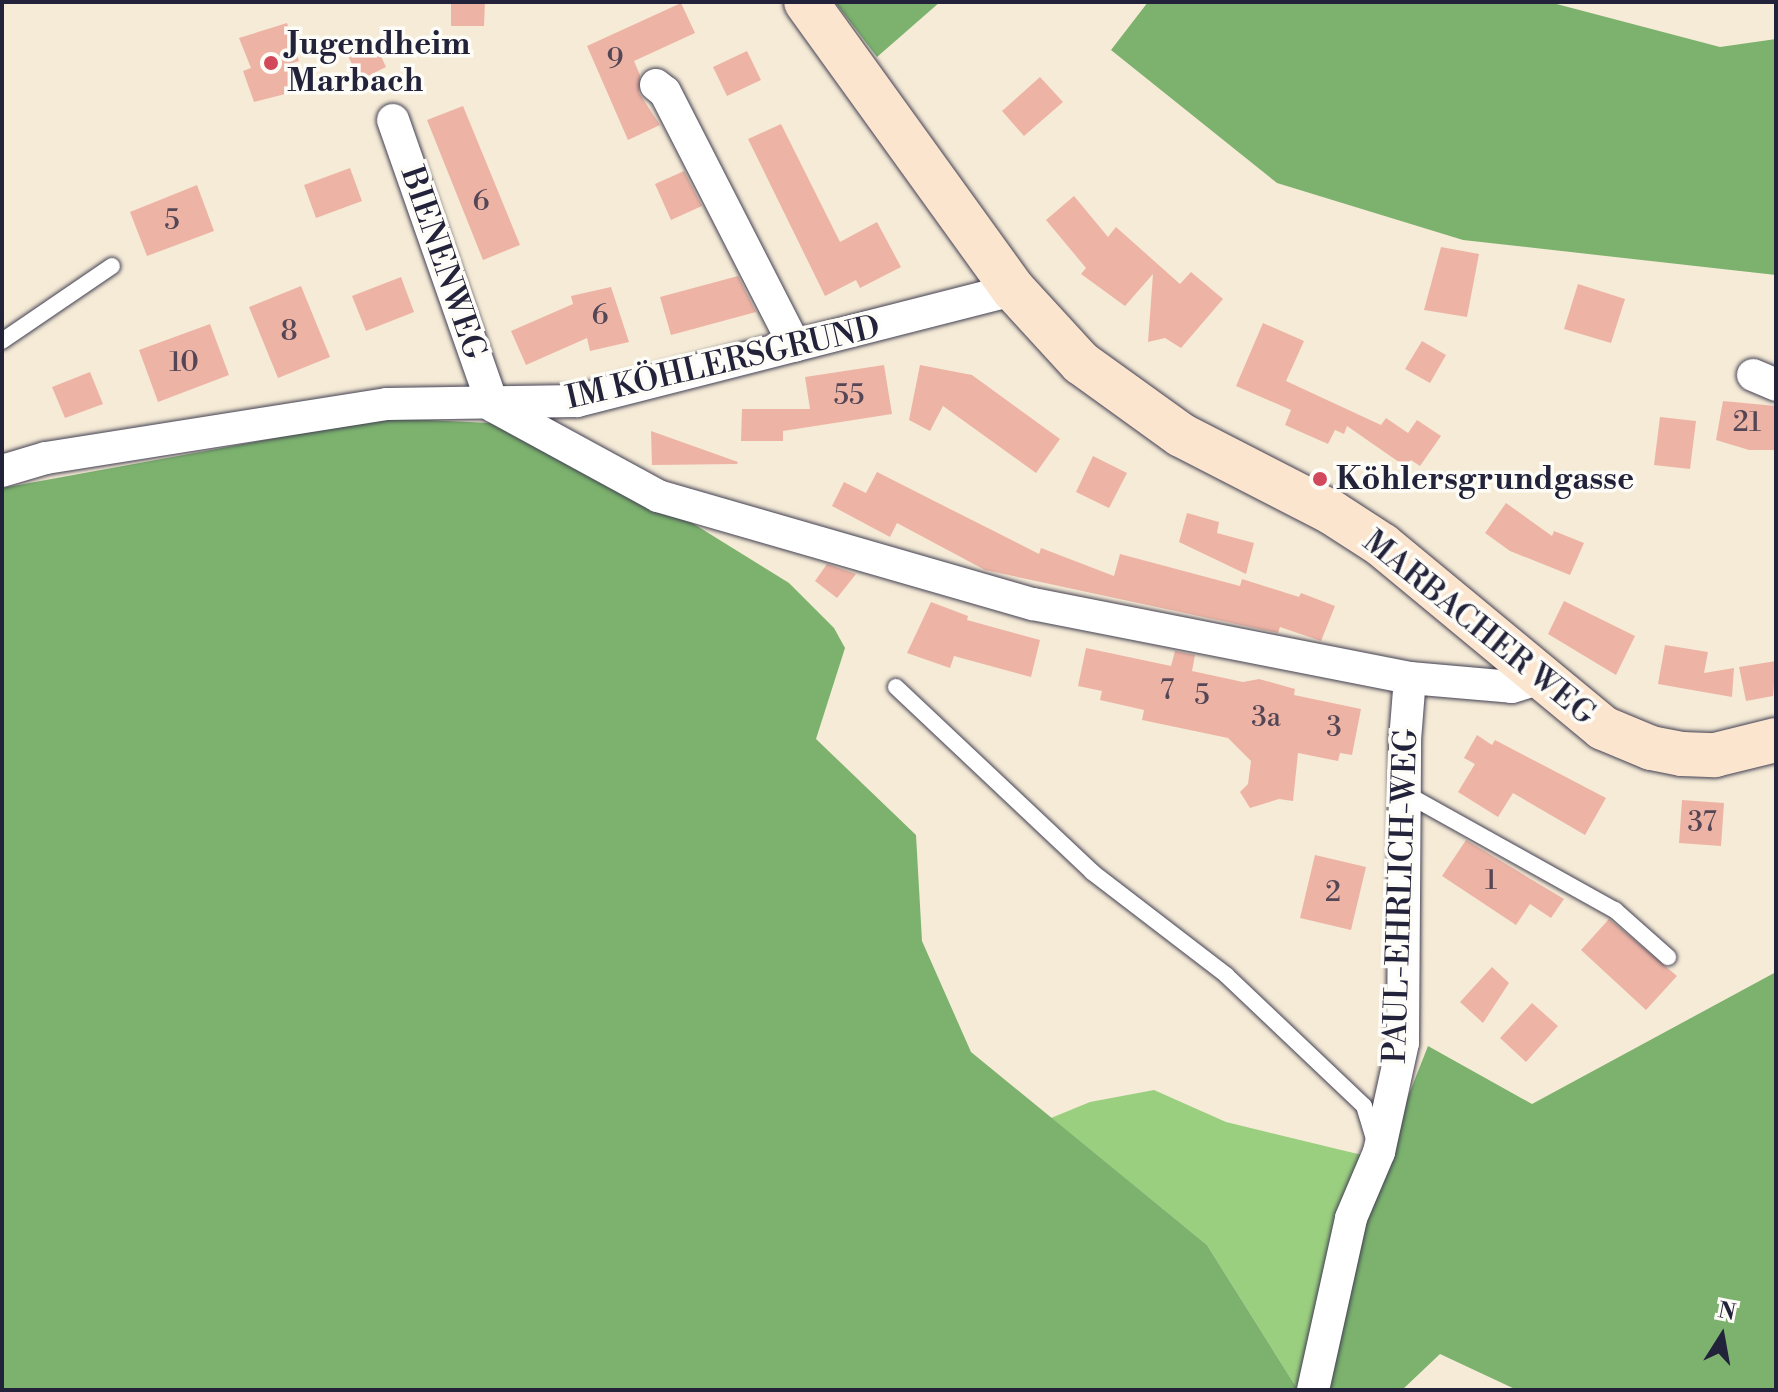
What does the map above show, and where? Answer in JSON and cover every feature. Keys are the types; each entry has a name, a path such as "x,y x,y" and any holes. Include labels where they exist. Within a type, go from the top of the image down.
{"main road":[{"name":"MARBACHER WEG","path":"806,2 1014,290 1081,363 1114,389 1181,435 1331,512 1382,545 1459,603 1541,678 1603,728 1651,748 1715,755 1776,740"}],"street":[{"path":"656,85 665,92 795,346"},
{"name":"BIENENWEG","path":"393,120 493,406"},
{"name":"IM KÖHLERSGRUND","path":"2,471 46,458 387,404 493,406 577,401 1014,290"},
{"path":"493,406 658,496 1033,604 1410,678 1512,687 1541,678"},
{"name":"PAUL-EHRLICH-WEG","path":"1313,1390 1351,1218 1379,1152 1403,1043 1408,795 1405,740 1410,678"}],"lane":[{"path":"2,341 112,266"},
{"path":"896,687 1092,872 1226,975 1353,1095 1364,1106 1379,1152"},
{"path":"1408,795 1615,910 1668,957"}],"green space":[{"path":"835,2 940,2 877,57"},
{"path":"1148,2 1549,2 1720,47 1776,39 1776,275 1463,240 1277,183 1111,50"},
{"path":"386,418 489,423 541,441 689,521 789,583 834,628 845,648 816,739 916,835 922,941 971,1052 1207,1245 1298,1390 2,1390 2,488"},
{"path":"1776,972 1776,1390 1517,1390 1440,1354 1402,1390 1322,1390 1359,1221 1428,1046 1532,1104"},
{"path":"1154,1090 1226,1122 1362,1155 1298,1390 1207,1245 1051,1118 1090,1102"}],"building":[{"path":"451,2 485,2 484,26 451,26"},
{"path":"681,3 695,33 634,61 640,75 639,93 660,125 628,140 587,46"},
{"name":"Jugendheim Marbach","path":"287,23 299,61 286,65 293,92 254,102 243,71 251,68 239,38"},
{"path":"374,41 386,67 360,80 347,54"},
{"path":"747,51 761,80 727,96 713,67"},
{"path":"1040,77 1063,102 1024,136 1002,111"},
{"path":"463,106 520,245 483,260 427,120"},
{"path":"781,124 840,242 877,222 901,267 860,288 856,280 825,296 748,139"},
{"path":"350,168 362,201 316,218 304,185"},
{"path":"684,171 702,206 671,220 655,184"},
{"path":"197,185 214,231 147,256 130,212"},
{"path":"1074,196 1108,237 1116,227 1180,284 1191,272 1223,299 1181,348 1165,338 1148,342 1153,274 1125,306 1081,274 1086,268 1046,220"},
{"path":"1441,247 1479,254 1467,317 1424,310"},
{"path":"738,276 756,312 671,335 660,297"},
{"path":"401,277 414,312 366,331 352,296"},
{"path":"1578,284 1625,299 1611,343 1564,329"},
{"path":"301,286 330,357 278,378 249,307"},
{"path":"611,287 629,342 590,351 587,338 526,365 511,331 573,304 571,296"},
{"path":"1263,323 1304,341 1286,381 1381,425 1386,418 1408,433 1417,420 1441,436 1420,466 1411,460 1406,467 1347,426 1344,434 1335,430 1328,444 1285,425 1291,410 1236,386"},
{"path":"210,324 229,375 158,402 139,350"},
{"path":"1422,341 1446,355 1430,383 1405,369"},
{"path":"884,365 892,414 783,431 783,441 741,441 742,409 810,409 805,377"},
{"path":"920,365 972,375 1060,439 1036,473 943,406 930,431 909,420"},
{"path":"90,372 103,404 65,418 52,387"},
{"path":"1723,401 1776,406 1776,450 1749,450 1716,440"},
{"path":"1660,417 1696,421 1690,469 1654,465"},
{"path":"651,431 738,462 652,465"},
{"path":"1093,456 1127,473 1109,508 1076,492"},
{"path":"877,472 1039,554 1041,548 1114,576 1120,554 1240,586 1242,579 1299,597 1301,593 1335,606 1321,641 1280,627 1278,633 985,570 897,523 890,537 832,506 844,482 866,493"},
{"path":"1506,503 1552,536 1554,531 1584,543 1570,575 1510,551 1485,533"},
{"path":"1187,513 1219,522 1217,533 1254,543 1246,574 1179,542"},
{"path":"827,564 856,574 837,598 815,581"},
{"path":"1564,601 1635,636 1616,675 1548,634"},
{"path":"931,602 968,616 967,620 1040,640 1031,677 954,656 950,668 907,653"},
{"path":"1665,645 1708,652 1704,673 1734,668 1732,697 1658,684"},
{"path":"1086,648 1171,666 1175,651 1195,655 1192,671 1243,682 1259,679 1295,689 1294,695 1361,709 1352,755 1340,753 1338,761 1298,753 1293,801 1279,799 1250,808 1240,792 1248,784 1251,761 1228,738 1142,720 1144,710 1100,700 1102,691 1078,686"},
{"path":"1776,661 1773,696 1746,701 1739,667"},
{"path":"1477,735 1492,745 1495,740 1606,798 1585,835 1513,793 1498,817 1458,792 1475,764 1464,758"},
{"path":"1682,800 1724,803 1721,846 1679,843"},
{"path":"1466,840 1564,899 1551,918 1530,904 1516,925 1442,876"},
{"path":"1315,855 1366,867 1351,930 1300,918"},
{"path":"1609,919 1677,976 1646,1010 1581,950"},
{"path":"1492,967 1509,983 1483,1023 1460,1002"},
{"path":"1532,1003 1558,1026 1526,1062 1500,1038"}],"place":[{"name":"Jugendheim Marbach","path":"271,63"},
{"name":"Köhlersgrundgasse","path":"1320,479"}]}
